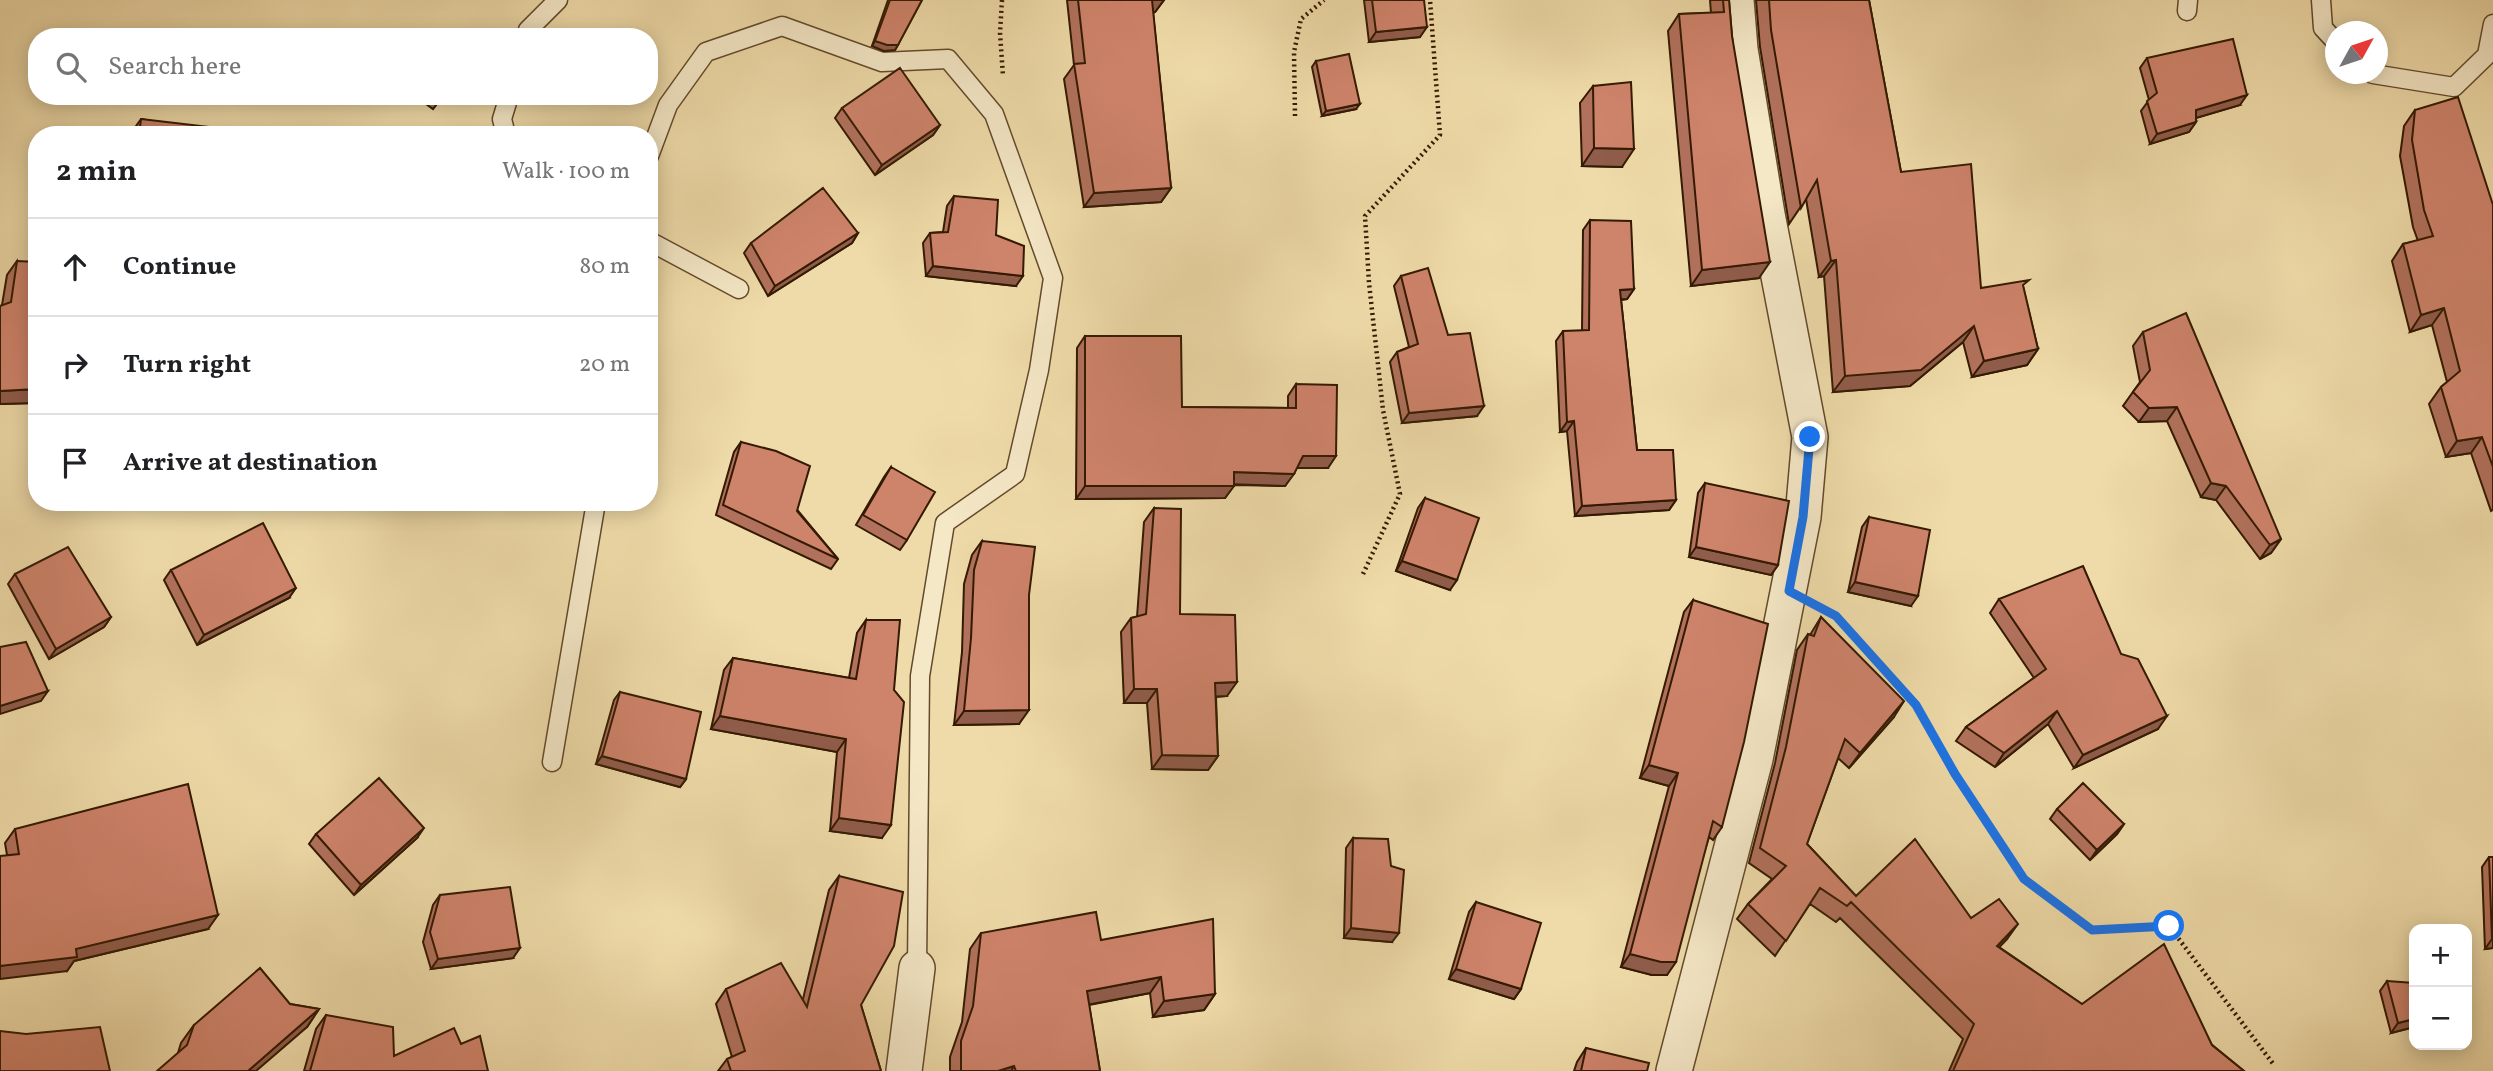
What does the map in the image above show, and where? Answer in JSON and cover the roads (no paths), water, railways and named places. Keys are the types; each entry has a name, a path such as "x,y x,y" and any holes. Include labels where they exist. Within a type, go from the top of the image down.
{"street":[{"path":"1674,1071 1755,759 1803,517 1810,437 1767,214 1740,50 1736,0"},
{"path":"905,1071 917,968"}],"lane":[{"path":"530,28 558,0"},
{"path":"2321,0 2325,30"},
{"path":"2388,76 2454,86 2487,55 2493,24"},
{"path":"658,132 668,105 706,52 782,26 882,62 948,59 995,114 1053,278 1039,370 1015,474 945,523 920,676 917,968"},
{"path":"504,126 502,119 506,105"},
{"path":"658,245 739,289"},
{"path":"552,762 594,511"}]}
